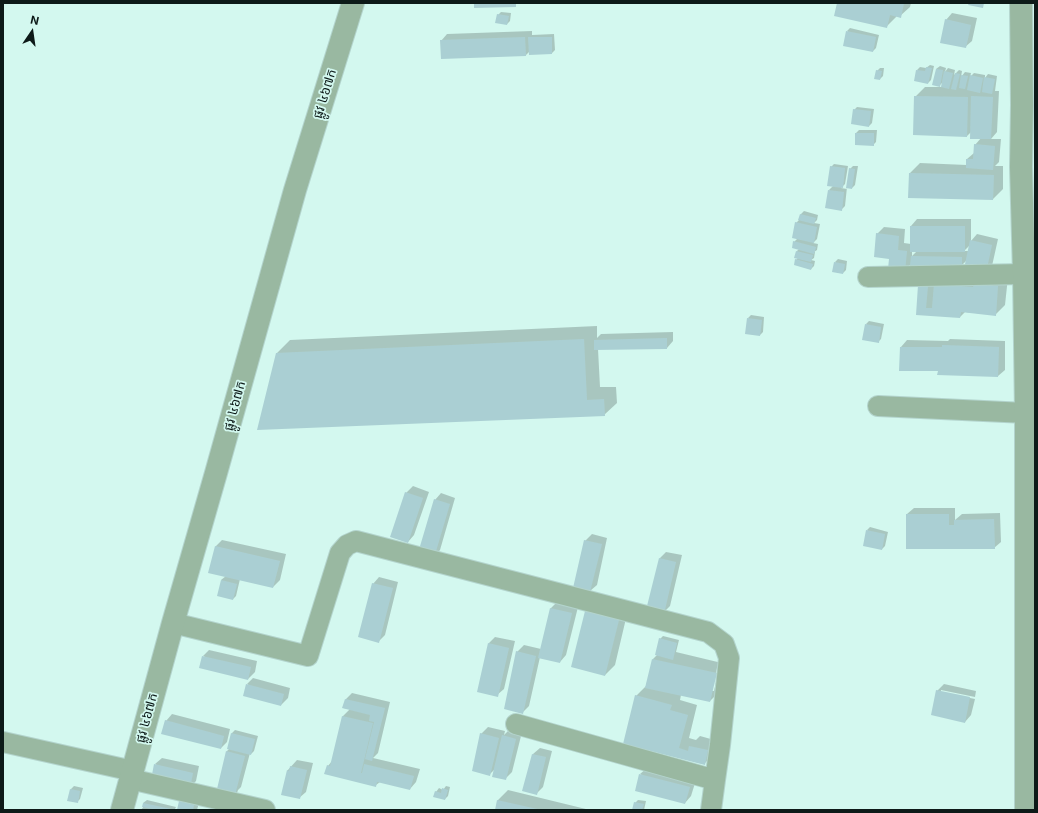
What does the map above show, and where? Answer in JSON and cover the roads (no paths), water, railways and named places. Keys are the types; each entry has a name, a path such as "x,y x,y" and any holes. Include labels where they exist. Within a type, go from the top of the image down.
{"street":[{"name":"ផ្លូវ ៤៦៧ក","path":"122,810 295,190 353,3"},
{"path":"1021,3 1021,167 1026,413 1026,810"},
{"path":"868,277 1024,274"},
{"path":"878,406 1026,413"},
{"path":"173,623 308,656 340,554 346,544 356,541 708,632 724,644 729,658 720,745 711,810"},
{"path":"516,724 715,780"},
{"path":"3,742 265,810"}]}
